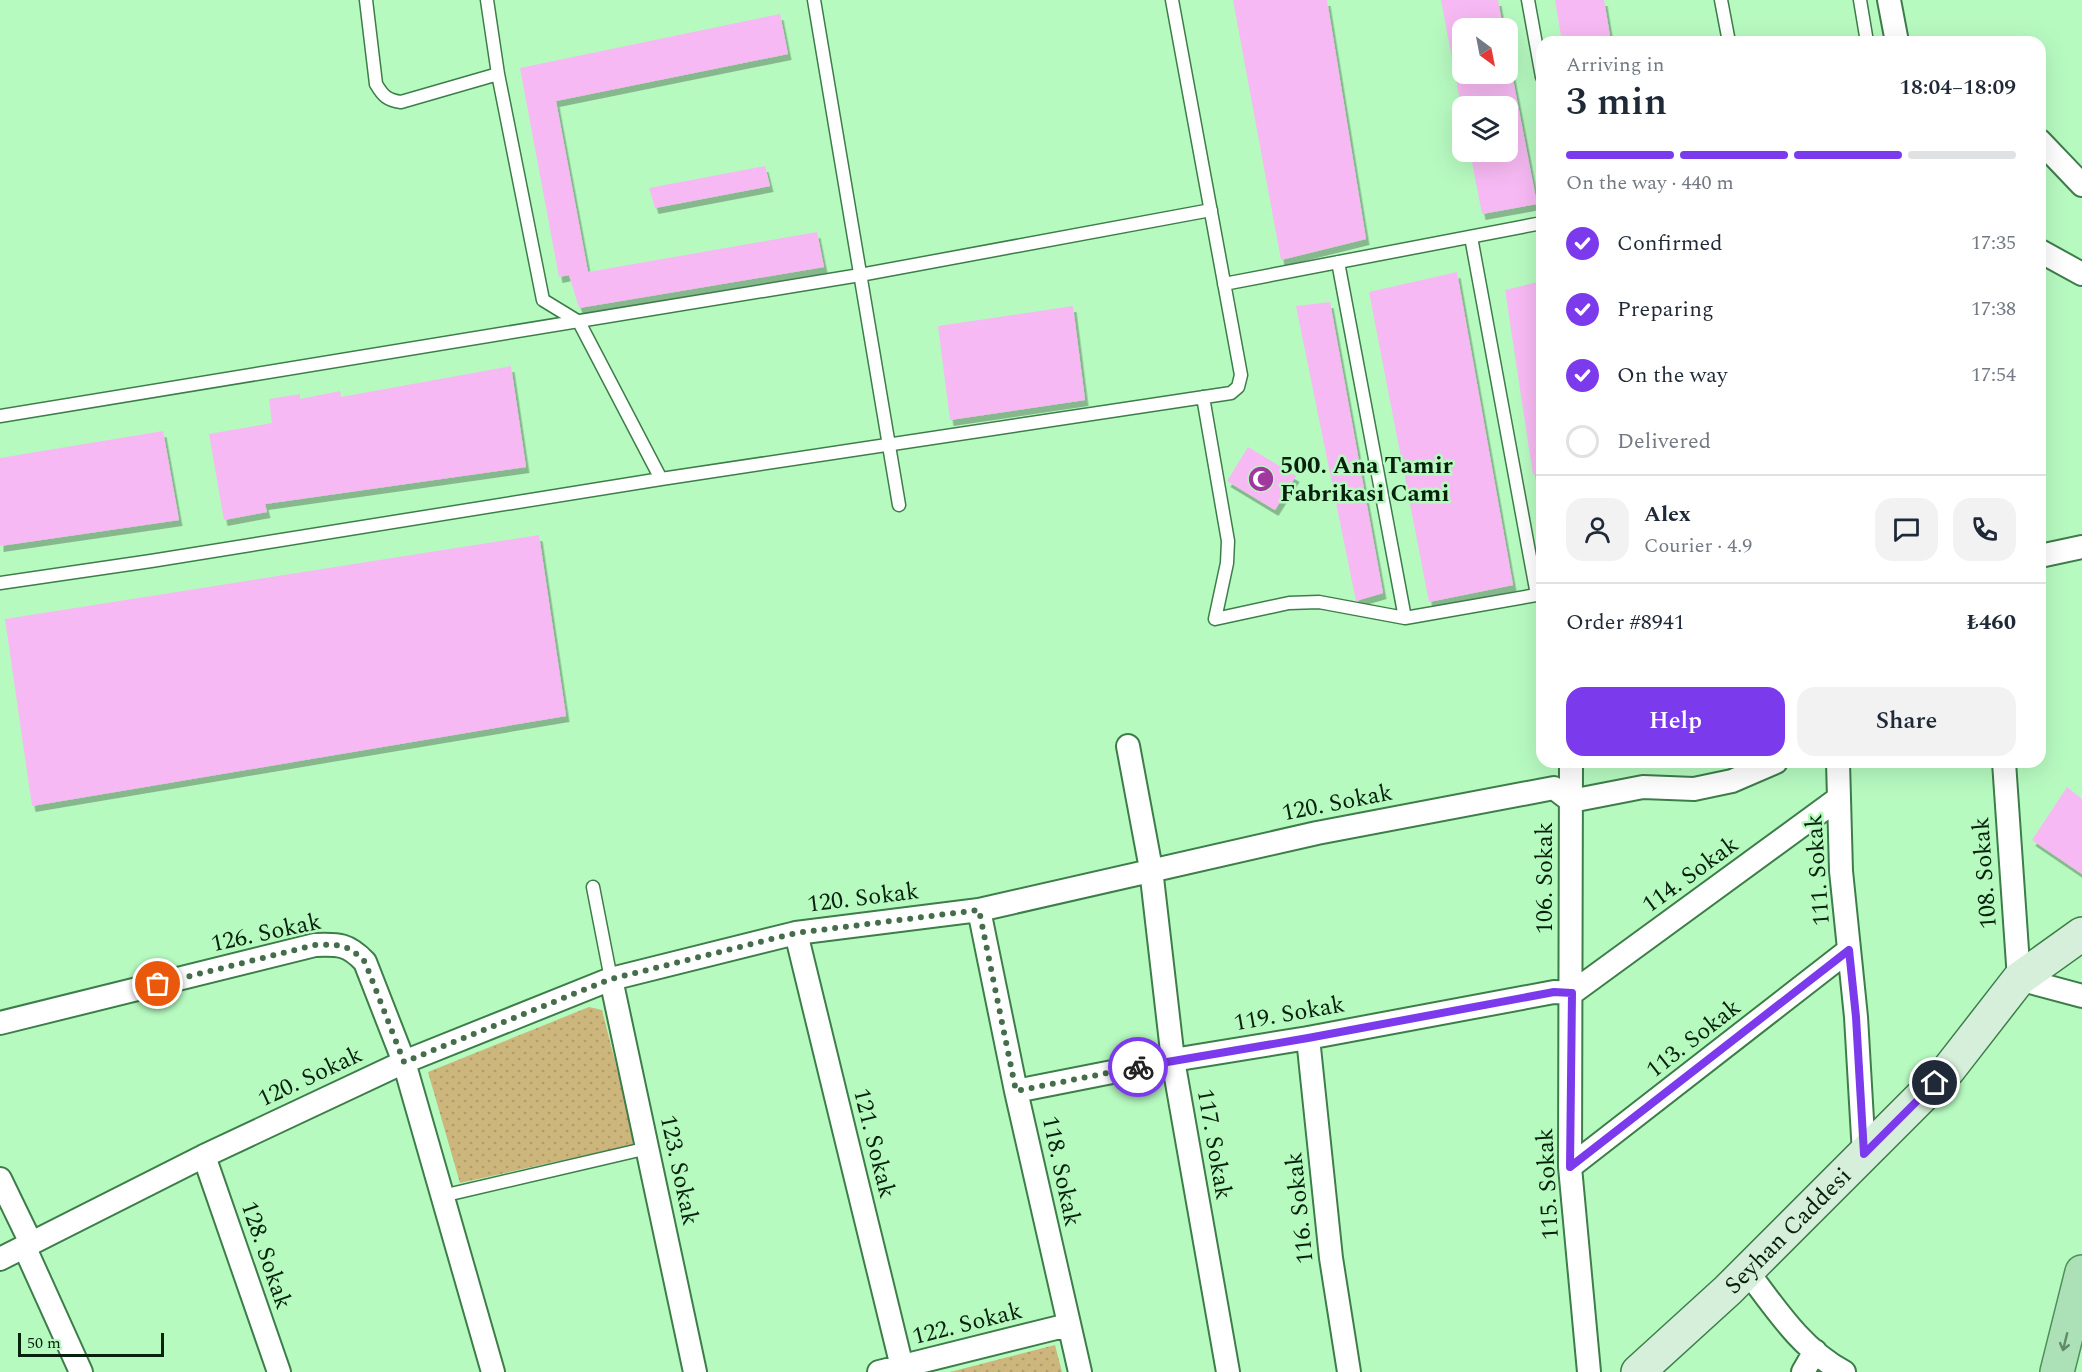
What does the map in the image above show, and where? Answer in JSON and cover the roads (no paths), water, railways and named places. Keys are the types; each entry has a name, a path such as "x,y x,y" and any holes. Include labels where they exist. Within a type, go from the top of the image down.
{"main road":[{"name":"Seyhan Caddesi","path":"1638,1372 1747,1270 1949,1069 2019,979 2082,934"},
{"path":"2057,1372 2082,1272"}],"street":[{"path":"1889,0 1896,36"},
{"path":"2046,147 2082,185"},
{"path":"2046,254 2082,274"},
{"path":"2046,555 2082,547"},
{"name":"117. Sokak","path":"1128,746 1151,869 1173,1060 1228,1372"},
{"name":"106. Sokak","path":"1571,768 1572,993"},
{"path":"1571,801 1643,787 1694,789 1732,782 1763,768"},
{"name":"111. Sokak","path":"1838,768 1842,871 1856,1017 1864,1154"},
{"name":"108. Sokak","path":"2004,768 2019,979"},
{"name":"120. Sokak","path":"0,1259 204,1156 404,1062 611,979 796,933 979,910 1317,833 1554,788 1571,801"},
{"name":"114. Sokak","path":"1572,993 1839,798"},
{"name":"118. Sokak","path":"979,910 1016,1091 1080,1372"},
{"name":"121. Sokak","path":"796,933 902,1367"},
{"name":"126. Sokak","path":"0,1023 315,945 338,944 353,949 365,962 404,1062 493,1372"},
{"name":"113. Sokak","path":"1570,1167 1849,950"},
{"name":"123. Sokak","path":"611,979 694,1372"},
{"path":"2019,979 2082,996"},
{"name":"119. Sokak","path":"1016,1091 1173,1060 1308,1038 1554,992 1572,993"},
{"name":"115. Sokak","path":"1572,993 1570,1167 1588,1372"},
{"name":"116. Sokak","path":"1308,1038 1332,1258 1349,1372"},
{"name":"128. Sokak","path":"204,1156 279,1372"},
{"path":"0,1179 81,1372"},
{"path":"1747,1270 1786,1324 1826,1362 1844,1372"},
{"name":"122. Sokak","path":"879,1372 1068,1325"},
{"path":"1803,1372 1815,1352"}],"lane":[{"path":"366,0 376,84 383,96 390,101 400,102 498,74"},
{"path":"487,0 498,74 543,300 579,322 661,479"},
{"path":"814,0 899,505"},
{"path":"0,583 889,443 1231,393 1238,387 1241,375 1173,0"},
{"path":"1528,0 1536,44"},
{"path":"1721,0 1728,36"},
{"path":"1860,0 1866,36"},
{"path":"0,416 860,275 1211,210"},
{"path":"1224,284 1536,224"},
{"path":"1470,237 1536,578"},
{"path":"1338,262 1405,618"},
{"path":"1203,397 1228,541 1227,563 1215,619 1289,603 1319,602 1405,618 1536,595"},
{"path":"593,887 611,979"},
{"path":"442,1196 648,1148"}],"place":[{"name":"500. Ana Tamir Fabrikasi Cami","path":"1261,479"}]}
